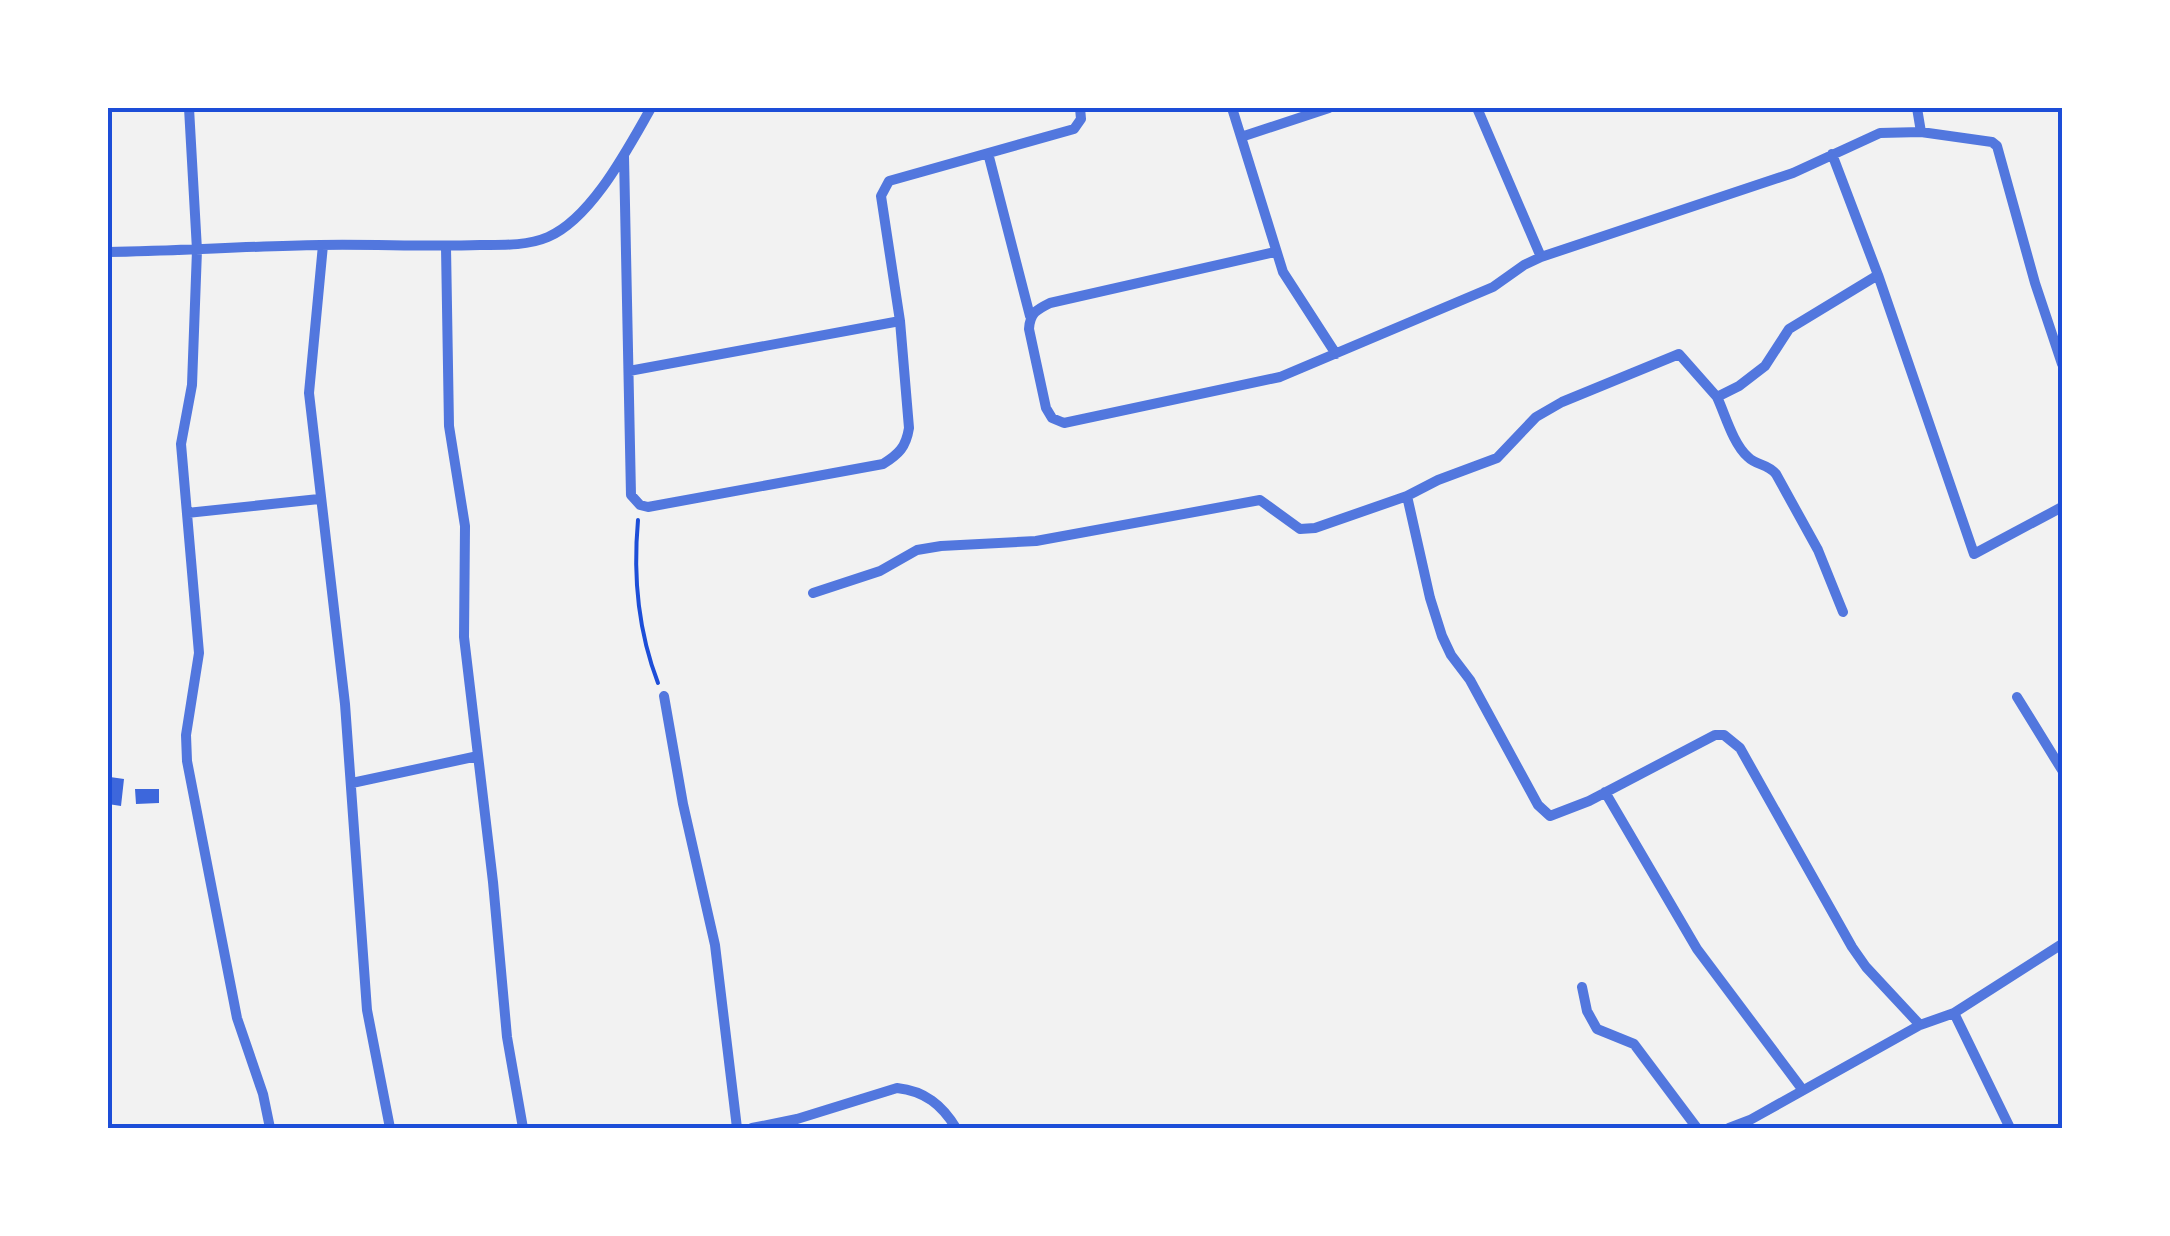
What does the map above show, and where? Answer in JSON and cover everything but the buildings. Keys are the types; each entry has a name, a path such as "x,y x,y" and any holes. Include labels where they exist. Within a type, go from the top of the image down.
{"street":[{"path":"189,108 196,250 192,385 181,444 199,653 186,735 187,761 237,1018 263,1094 270,1128"},
{"path":"108,252 518,244 548,237 568,224 624,156 651,108"},
{"path":"624,156 631,494 640,506 648,508 883,464 898,454 906,444 909,428 883,187 889,181 1074,129 1082,119 1080,108"},
{"path":"1232,108 1283,272 1336,354"},
{"path":"1241,137 1329,108"},
{"path":"1478,108 1540,258"},
{"path":"1917,108 1921,132"},
{"path":"988,153 1030,316 1029,329 1046,408 1052,418 1064,423 1250,385 1336,354 1494,287 1524,264 1793,173 1880,134 1921,132 1992,142 1997,146 2062,364"},
{"path":"1832,154 1974,554 2062,507"},
{"path":"323,245 309,393 345,704 367,1010 390,1128"},
{"path":"446,246 449,426 464,526 464,637 505,1017 523,1128"},
{"path":"1030,316 1050,303 1275,252"},
{"path":"1717,396 1739,386 1765,366 1788,328 1878,275"},
{"path":"628,371 900,320"},
{"path":"813,594 880,570 918,550 1036,541 1260,500 1300,529 1316,528 1497,458 1536,417 1562,402 1679,354 1685,356 1717,396 1743,452 1776,474 1818,550 1842,612"},
{"path":"1407,496 1442,636 1538,805 1550,816 1715,736 1731,739 1740,748 1852,947 1866,968 1920,1024"},
{"path":"187,513 320,499"},
{"path":"664,696 683,804 715,945 737,1128"},
{"path":"2017,698 2062,770"},
{"path":"352,783 478,756"},
{"path":"1605,792 1697,949 1802,1089"},
{"path":"1729,1128 1751,1124 1802,1089 1920,1024 1954,1013 2062,944"},
{"path":"1582,987 1597,1029 1634,1044 1696,1128"},
{"path":"1954,1013 2010,1128"},
{"path":"752,1128 798,1124 897,1088 930,1098 956,1128"}],"path":[{"path":"640,506 636,587 652,666 664,696"}]}
